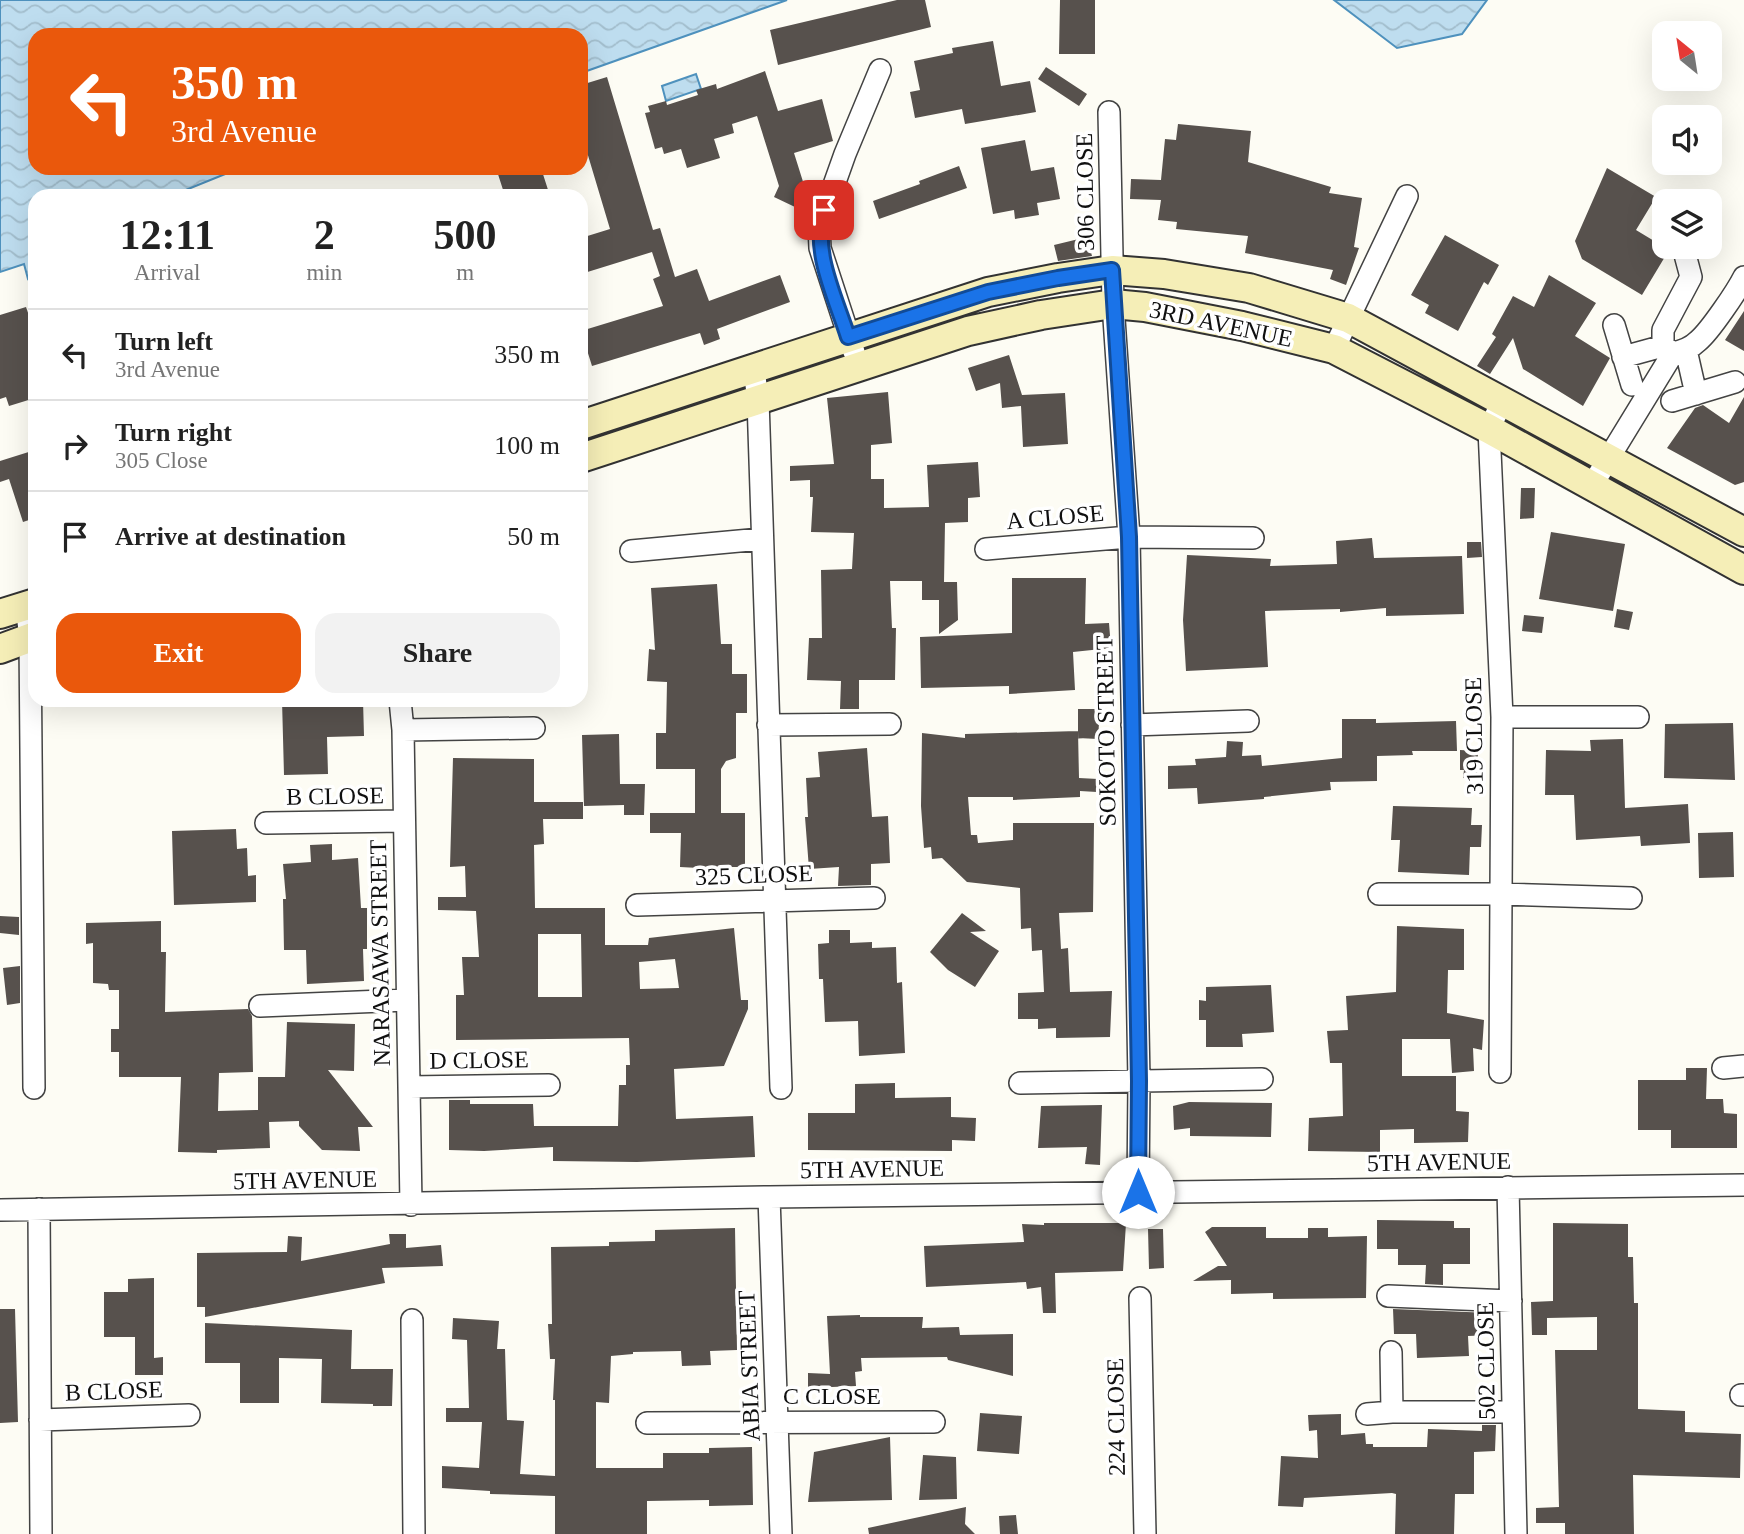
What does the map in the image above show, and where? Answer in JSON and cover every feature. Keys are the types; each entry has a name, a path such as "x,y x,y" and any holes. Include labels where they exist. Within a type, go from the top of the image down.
{"street":[{"path":"858,365 820,248 819,227 880,69"},
{"name":"306 CLOSE","path":"1109,112 1112,270"},
{"path":"1335,349 1407,196"},
{"path":"1686,259 1691,277 1663,330 1696,394"},
{"name":"3RD AVENUE","path":"588,423 988,292 1112,270 1164,274 1249,288 1348,318 1744,532"},
{"name":"SOKOTO STREET","path":"1112,270 1129,537 1139,1081 1138,1192"},
{"path":"1623,356 1674,350 1700,340 1742,284"},
{"name":"3RD AVENUE","path":"588,456 968,331 1041,315 1113,304 1145,307 1242,326 1335,349 1489,429 1744,570"},
{"path":"1614,325 1632,386"},
{"path":"1591,487 1674,350"},
{"path":"754,370 758,400 781,1088"},
{"path":"1672,401 1735,382"},
{"name":"319 CLOSE","path":"1500,1072 1502,717 1489,429 1502,402"},
{"path":"1129,537 1253,538"},
{"name":"A CLOSE","path":"986,549 1129,537"},
{"path":"631,551 761,539"},
{"path":"20,608 28,627"},
{"path":"0,649 28,638"},
{"path":"32,707 34,1088"},
{"name":"NARASAWA STREET","path":"401,707 411,1205"},
{"path":"1502,717 1637,717"},
{"path":"1132,725 1248,722"},
{"path":"768,725 890,724"},
{"path":"403,730 534,728"},
{"name":"B CLOSE","path":"266,823 404,821"},
{"path":"1379,894 1631,898"},
{"name":"325 CLOSE","path":"637,905 874,898"},
{"path":"260,1006 407,1000"},
{"path":"1020,1083 1262,1079"},
{"name":"D CLOSE","path":"409,1087 549,1085"},
{"name":"5TH AVENUE","path":"0,1210 1744,1185"},
{"name":"502 CLOSE","path":"1508,1187 1516,1534"},
{"name":"ABIA STREET","path":"769,1197 781,1534"},
{"path":"39,1209 41,1534"},
{"path":"1388,1296 1511,1301"},
{"name":"224 CLOSE","path":"1140,1298 1145,1534"},
{"path":"412,1320 414,1534"},
{"path":"1391,1352 1392,1412"},
{"path":"1367,1414 1513,1412"},
{"name":"B CLOSE","path":"40,1420 189,1415"},
{"name":"C CLOSE","path":"647,1423 934,1422"}],"water":[{"path":"0,0 787,0 588,71 588,28 28,28 28,175 223,175 188,189 28,189 28,279 24,264 0,272"},
{"path":"1334,0 1487,0 1462,34 1397,48"},
{"path":"696,74 701,89 666,101 662,86"}],"building":[{"path":"897,0 925,0 931,27 778,65 770,30"},
{"path":"1060,0 1095,0 1095,54 1059,54"},
{"path":"993,41 1001,86 1030,81 1036,112 965,124 962,109 915,118 910,92 920,90 914,61 953,53 952,48"},
{"path":"1046,67 1087,94 1079,106 1038,79"},
{"path":"765,71 778,111 822,99 833,141 794,153 805,188 795,207 774,197 779,186 757,116 732,124 734,133 714,139 720,158 687,168 681,149 664,154 662,147 655,149 645,113 650,112 648,106 666,101 667,105 698,95 696,90 716,84 717,89"},
{"path":"607,77 653,230 660,228 675,277 697,269 709,301 780,275 790,302 717,329 720,339 704,345 700,333 592,366 588,353 588,329 663,306 653,279 660,276 652,252 588,272 588,236 610,229 588,155 588,83"},
{"path":"1178,124 1251,131 1248,162 1331,187 1329,193 1362,198 1354,247 1359,248 1346,285 1330,279 1333,270 1245,253 1248,236 1176,229 1177,222 1158,220 1161,200 1130,199 1131,179 1161,180 1165,139 1176,140"},
{"path":"1025,140 1031,171 1054,167 1060,199 1037,203 1039,215 1015,219 1014,210 993,214 981,148"},
{"path":"959,166 967,188 879,219 873,201"},
{"path":"1607,168 1652,195 1652,204 1636,230 1652,240 1652,259 1664,259 1642,295 1582,259 1575,241"},
{"path":"498,175 543,175 548,189 503,189"},
{"path":"1445,235 1499,265 1488,285 1484,282 1458,331 1425,313 1429,305 1411,295"},
{"path":"1087,237 1092,256 1058,261 1054,245"},
{"path":"1549,275 1596,303 1575,336 1610,358 1583,406 1523,369 1513,338 1490,374 1477,366 1496,337 1492,334 1513,296 1534,307"},
{"path":"26,307 28,313 28,400 9,406 6,397 0,399 0,315"},
{"path":"1744,311 1744,351 1725,340"},
{"path":"1009,355 1022,395 1065,393 1068,444 1023,447 1021,406 1002,408 1000,383 976,391 968,368"},
{"path":"888,392 892,443 871,445 871,479 884,479 884,508 929,507 927,465 978,462 980,497 968,498 968,522 945,523 944,582 957,582 958,620 939,634 939,600 922,600 922,581 890,581 892,628 896,628 895,680 859,680 859,709 840,709 841,681 807,680 809,638 822,638 821,570 852,569 854,533 811,532 813,497 810,497 810,480 790,481 790,466 834,464 827,398"},
{"path":"1744,397 1744,482 1735,485 1667,448 1695,408 1703,405 1729,423"},
{"path":"28,452 28,520 23,522 9,479 0,482 0,461"},
{"path":"1521,488 1535,488 1534,518 1520,519"},
{"path":"1551,532 1625,544 1613,611 1539,599"},
{"path":"1372,538 1374,558 1462,556 1464,614 1386,616 1386,608 1340,612 1340,609 1265,611 1268,667 1186,671 1183,620 1187,555 1271,559 1270,566 1337,564 1336,541"},
{"path":"1467,542 1481,542 1482,557 1467,558"},
{"path":"1012,578 1086,578 1085,624 1109,623 1111,648 1073,652 1075,690 1009,694 1009,686 921,688 920,637 1012,633"},
{"path":"717,584 721,644 732,644 732,674 747,674 747,713 736,713 736,758 726,761 721,769 721,813 745,813 745,867 717,867 717,875 698,876 699,868 680,867 681,833 650,833 650,813 695,813 695,769 656,769 656,733 666,733 667,682 647,681 649,649 655,650 651,588"},
{"path":"1617,609 1633,612 1629,630 1614,627"},
{"path":"1524,615 1544,617 1542,633 1522,631"},
{"path":"282,707 363,707 364,736 327,737 328,774 284,775"},
{"path":"1078,709 1103,709 1103,723 1099,723 1098,739 1078,738"},
{"path":"1342,719 1376,719 1376,723 1456,721 1457,751 1412,751 1413,755 1377,756 1377,781 1330,782 1331,790 1264,799 1198,804 1197,788 1168,789 1168,766 1196,765 1195,759 1226,757 1227,741 1243,742 1242,756 1261,755 1262,766 1342,758"},
{"path":"1733,723 1735,780 1664,778 1665,724"},
{"path":"1078,731 1079,778 1098,779 1097,792 1080,791 1080,797 1013,800 1013,797 968,797 971,835 977,835 978,843 1013,840 1013,823 1094,823 1093,912 1059,913 1061,949 1068,948 1070,992 1112,991 1110,1037 1056,1038 1056,1028 1038,1029 1038,1019 1018,1019 1018,993 1044,992 1042,950 1032,951 1031,928 1021,929 1020,888 967,882 942,858 932,859 931,847 924,848 921,806 922,733 965,738 965,734"},
{"path":"619,734 620,784 645,784 644,815 624,815 624,805 584,806 582,735"},
{"path":"1623,739 1625,808 1688,804 1690,843 1641,846 1640,836 1576,840 1574,795 1545,795 1546,750 1591,751 1590,740"},
{"path":"867,748 872,817 888,816 890,863 871,864 871,885 838,886 839,867 809,869 805,817 808,817 806,778 820,777 818,752"},
{"path":"1460,750 1478,751 1477,779 1463,778 1464,770 1460,770"},
{"path":"453,758 534,759 534,802 583,802 583,819 543,819 544,844 534,845 535,908 605,908 605,945 648,945 649,938 734,928 741,1000 748,1000 748,1009 724,1066 674,1069 676,1119 753,1116 755,1157 637,1162 553,1161 553,1147 449,1150 449,1100 470,1100 470,1104 533,1104 534,1126 618,1126 619,1085 626,1085 626,1065 630,1065 629,1038 456,1040 456,995 464,995 462,957 479,957 476,911 438,910 438,897 466,897 465,866 450,867","holes":["538,934 581,934 582,997 538,997","675,959 679,988 640,989 639,962"]},
{"path":"1393,806 1472,808 1471,825 1482,825 1481,847 1470,847 1469,875 1398,872 1400,840 1391,840"},
{"path":"236,829 237,849 247,848 248,876 256,875 256,902 174,905 172,831"},
{"path":"1733,832 1734,877 1699,878 1698,833"},
{"path":"332,844 332,860 358,858 361,908 367,908 367,949 363,949 364,981 307,984 306,950 284,950 283,899 286,899 283,864 311,862 310,845"},
{"path":"962,913 986,931 970,932 999,951 975,987 948,970 930,952"},
{"path":"0,916 19,917 19,935 0,933"},
{"path":"161,921 161,952 166,952 165,1012 248,1009 252,1016 253,1072 219,1073 218,1111 258,1110 258,1077 285,1077 287,1022 355,1024 354,1071 328,1070 373,1127 358,1127 360,1151 322,1150 299,1126 299,1121 269,1122 270,1148 217,1150 217,1153 178,1152 181,1077 119,1077 119,1052 111,1052 111,1029 119,1029 119,990 109,990 108,984 93,983 93,943 86,944 86,923"},
{"path":"1397,926 1464,929 1464,970 1448,970 1447,1013 1484,1020 1482,1050 1473,1048 1474,1071 1452,1073 1450,1039 1402,1039 1402,1076 1456,1076 1456,1111 1469,1112 1468,1142 1414,1143 1414,1129 1380,1130 1380,1152 1308,1151 1309,1118 1343,1116 1342,1063 1330,1063 1327,1031 1348,1030 1346,996 1396,992"},
{"path":"829,930 850,930 850,943 872,942 872,948 896,947 897,983 902,982 905,1053 859,1056 858,1021 825,1022 823,979 819,979 818,944 829,943"},
{"path":"20,966 20,1003 7,1005 3,968"},
{"path":"1271,985 1274,1032 1242,1034 1243,1047 1206,1047 1206,1020 1199,1020 1199,1000 1206,1001 1206,987"},
{"path":"1686,1068 1707,1068 1706,1099 1723,1099 1724,1113 1737,1114 1737,1148 1671,1148 1671,1130 1638,1130 1638,1080 1686,1080"},
{"path":"895,1083 895,1098 951,1097 951,1117 976,1118 975,1141 952,1140 952,1151 808,1150 808,1113 855,1113 855,1084"},
{"path":"1189,1102 1272,1103 1271,1137 1190,1136 1190,1128 1174,1130 1173,1106"},
{"path":"1102,1105 1100,1165 1085,1164 1087,1147 1038,1148 1041,1106"},
{"path":"1377,1220 1454,1221 1454,1228 1470,1228 1470,1264 1443,1264 1443,1285 1425,1284 1426,1265 1398,1265 1398,1249 1377,1249"},
{"path":"1126,1223 1123,1271 1055,1273 1056,1313 1043,1313 1041,1287 1027,1289 1026,1282 926,1287 924,1246 1024,1242 1022,1224"},
{"path":"1553,1223 1628,1224 1628,1257 1633,1257 1634,1303 1638,1303 1638,1409 1685,1411 1685,1432 1741,1434 1740,1478 1633,1475 1634,1534 1565,1534 1565,1523 1536,1523 1536,1508 1559,1507 1555,1350 1597,1350 1597,1317 1547,1318 1547,1335 1532,1335 1531,1302 1553,1301"},
{"path":"1212,1227 1266,1227 1266,1238 1308,1238 1308,1228 1328,1228 1328,1237 1367,1236 1366,1298 1273,1299 1273,1293 1231,1294 1231,1280 1193,1281 1218,1266 1227,1266 1205,1232"},
{"path":"735,1228 737,1350 710,1351 711,1365 682,1366 681,1351 633,1352 611,1356 609,1403 596,1402 596,1468 663,1468 663,1453 709,1453 709,1448 752,1447 753,1505 709,1506 709,1500 647,1501 647,1534 555,1534 555,1496 490,1494 490,1491 442,1488 442,1466 479,1468 482,1422 446,1422 446,1408 469,1408 467,1340 452,1339 453,1318 499,1321 497,1349 505,1349 507,1420 524,1421 520,1474 555,1476 555,1359 550,1359 548,1324 552,1324 551,1247 609,1246 609,1242 655,1241 655,1230"},
{"path":"1148,1229 1163,1229 1164,1268 1149,1269"},
{"path":"389,1234 406,1234 406,1248 441,1245 443,1266 382,1268 385,1283 205,1317 205,1307 197,1307 197,1253 287,1252 288,1236 302,1237 301,1261 390,1244"},
{"path":"154,1278 154,1358 163,1357 163,1375 135,1375 135,1337 104,1337 104,1292 128,1292 128,1279"},
{"path":"0,1309 15,1309 18,1422 0,1423"},
{"path":"1393,1309 1491,1313 1492,1335 1468,1336 1469,1356 1417,1358 1416,1334 1394,1334"},
{"path":"827,1316 923,1317 922,1328 959,1327 960,1335 1013,1334 1013,1376 948,1360 947,1357 861,1358 862,1371 855,1372 856,1386 808,1388 808,1373 830,1374"},
{"path":"205,1323 352,1330 351,1369 393,1369 392,1406 321,1403 322,1359 279,1358 279,1403 240,1403 240,1363 205,1363"},
{"path":"980,1413 1022,1416 1019,1454 977,1451"},
{"path":"1341,1414 1341,1435 1365,1433 1366,1444 1373,1444 1373,1447 1427,1447 1428,1429 1482,1431 1482,1425 1496,1425 1495,1451 1474,1452 1474,1494 1455,1494 1454,1534 1395,1534 1396,1494 1392,1493 1304,1498 1303,1507 1278,1506 1281,1456 1318,1458 1317,1430 1309,1431 1308,1415"},
{"path":"890,1437 892,1500 808,1502 814,1452"},
{"path":"923,1455 956,1457 957,1499 919,1500"},
{"path":"966,1507 965,1524 975,1534 869,1534 868,1528"},
{"path":"1016,1515 1018,1534 1000,1534 999,1516"}],"route":[{"path":"824,210 819,227 820,248 848,337 988,292 1112,270 1129,537 1139,1081 1138,1192"}]}
